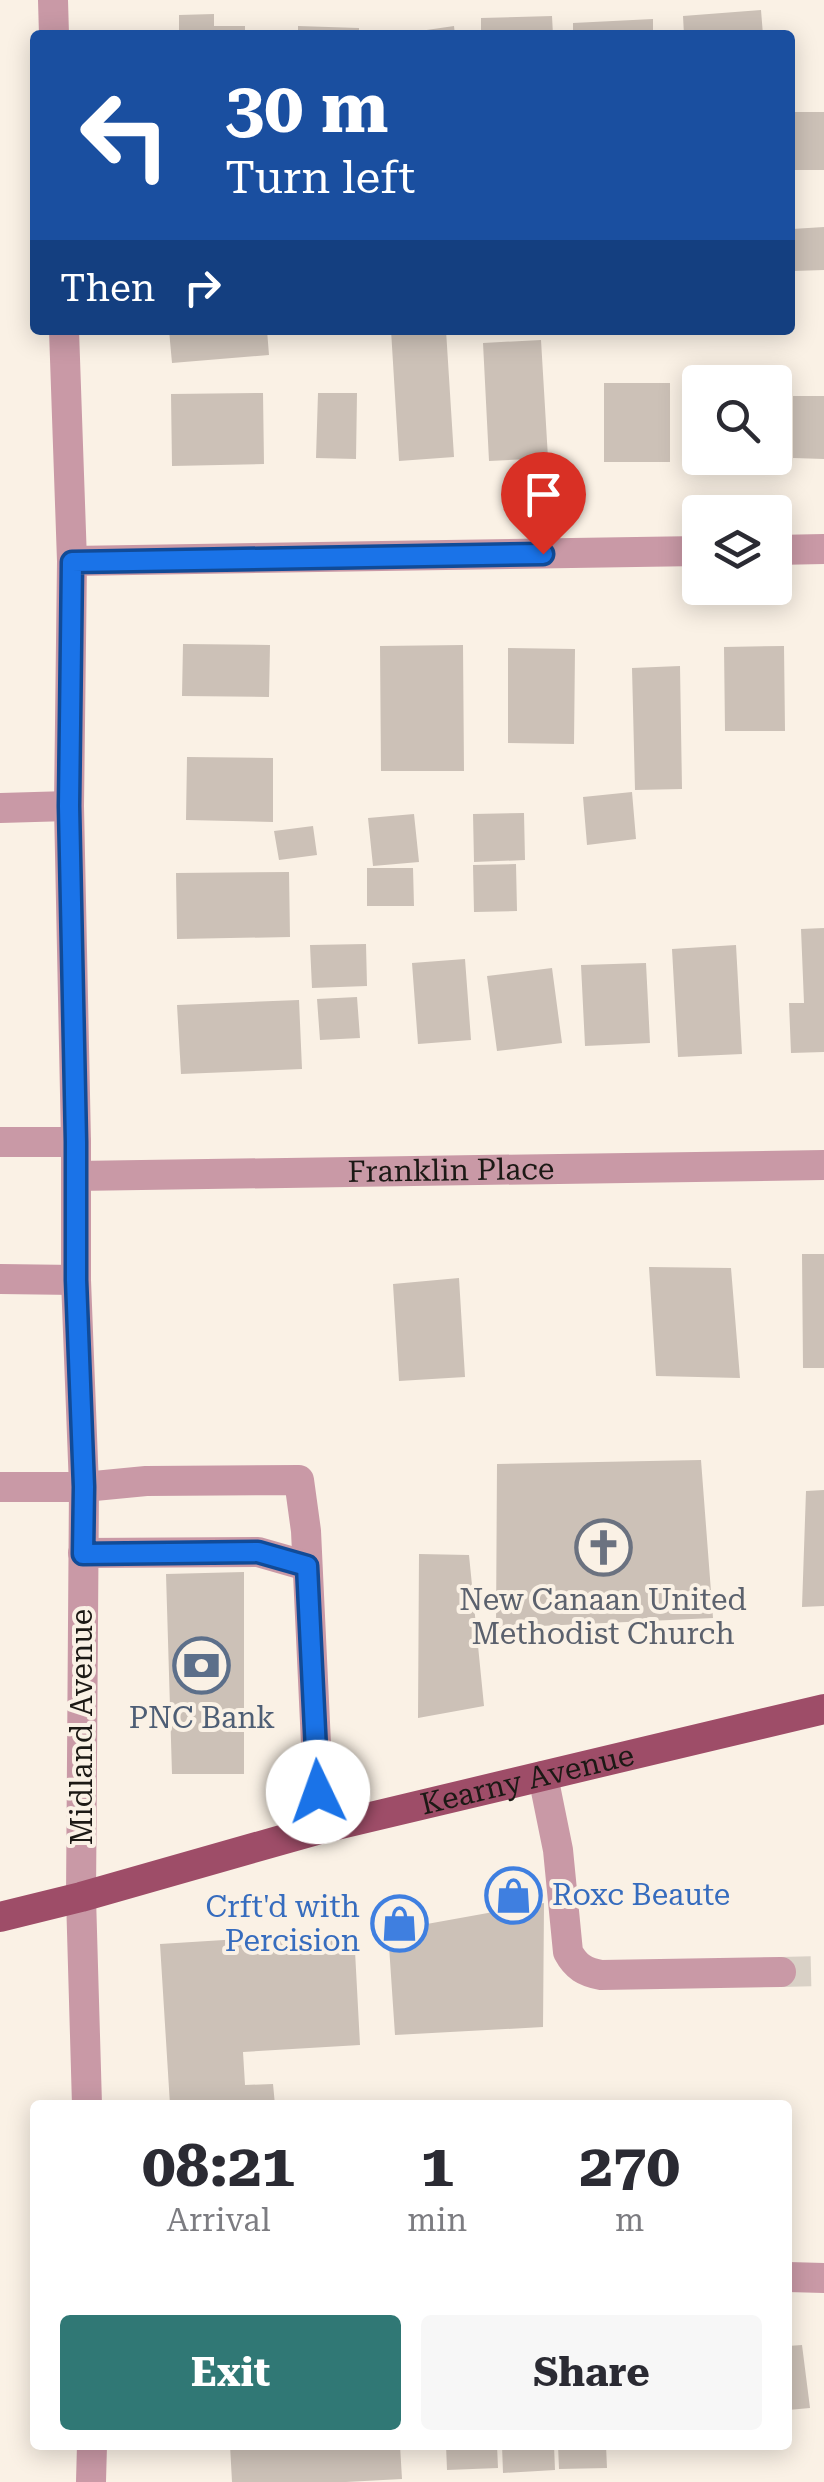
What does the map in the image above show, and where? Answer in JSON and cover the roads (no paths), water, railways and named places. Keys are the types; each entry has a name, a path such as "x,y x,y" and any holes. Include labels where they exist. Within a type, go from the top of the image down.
{"main road":[{"name":"Kearny Avenue","path":"0,1916 320,1830 824,1709"}],"street":[{"path":"53,0 54,30"},
{"name":"Midland Avenue","path":"64,335 72,562 69,806 76,1280 84,1487 81,1897 87,2100"},
{"path":"792,550 824,549"},
{"path":"72,562 682,551"},
{"path":"0,808 69,806"},
{"path":"0,1142 76,1142"},
{"name":"Franklin Place","path":"76,1176 824,1165"},
{"path":"0,1279 76,1280"},
{"path":"0,1487 84,1487 146,1480 299,1480 306,1531 320,1830"},
{"path":"83,1554 258,1552 307,1566"},
{"path":"543,1776 558,1850 568,1952 585,1972 781,1972"},
{"path":"792,2278 824,2278"},
{"path":"92,2450 92,2482"}],"tunnel":[{"path":"781,1972 824,1971"}],"place":[{"name":"New Canaan United Methodist Church","path":"603,1548"},
{"name":"PNC Bank","path":"202,1666"},
{"name":"Roxc Beaute","path":"513,1895"},
{"name":"Crft'd with Percision","path":"399,1924"}]}
